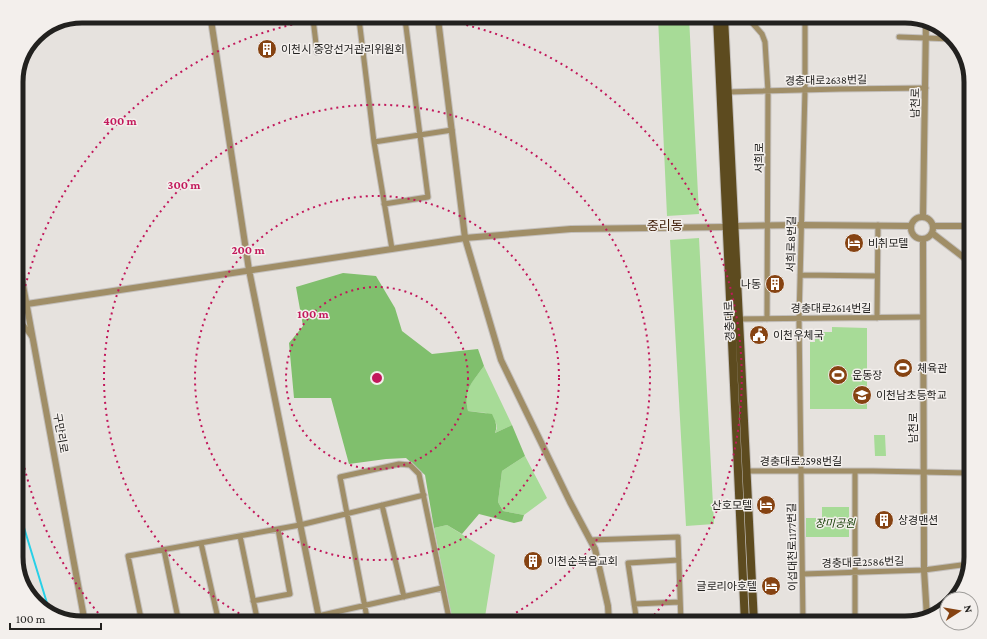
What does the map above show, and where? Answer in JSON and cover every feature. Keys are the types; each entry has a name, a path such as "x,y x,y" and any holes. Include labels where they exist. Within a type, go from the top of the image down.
{"main road":[{"name":"경충대로","path":"717,23 745,616"},
{"name":"경충대로","path":"724,23 754,616"}],"street":[{"path":"211,23 249,270 318,616 442,588"},
{"path":"313,23 317,52"},
{"path":"359,23 374,142 392,249"},
{"path":"384,204 428,197 406,23"},
{"path":"439,23 465,238 502,360 570,502 596,549 608,606 609,616"},
{"name":"서희로","path":"752,23 765,39 768,91 769,225 767,319"},
{"name":"서희로8번길","path":"800,472 799,319 805,90 805,23"},
{"name":"남천로","path":"923,217 926,27"},
{"path":"899,37 944,38"},
{"name":"경충대로2638번길","path":"728,92 926,88"},
{"path":"374,142 452,130"},
{"path":"923,217 930,220 933,226 932,233 927,238 916,238 912,232 911,226 916,219 923,217"},
{"path":"877,318 878,225"},
{"path":"735,226 911,226"},
{"path":"933,226 964,226"},
{"path":"23,305 465,238 571,229 726,227"},
{"path":"932,233 964,257"},
{"name":"남천로","path":"923,239 924,570 927,611"},
{"path":"800,275 877,276"},
{"name":"구만리로","path":"23,283 84,616"},
{"name":"경충대로2614번길","path":"739,319 923,317"},
{"path":"23,325 34,340"},
{"path":"366,616 340,477 399,464 410,465 419,474 448,616"},
{"name":"경충대로2598번길","path":"747,471 964,473"},
{"name":"경충대로2598번길","path":"855,471 855,616"},
{"name":"이섭대천로1177번길","path":"800,472 803,616"},
{"path":"141,616 128,556 300,525 424,495"},
{"path":"382,505 404,597"},
{"path":"253,601 290,594 278,529"},
{"path":"240,536 256,616"},
{"path":"590,540 678,537 681,616"},
{"path":"201,543 217,616"},
{"path":"164,550 178,616"},
{"path":"636,616 628,563 679,560"},
{"name":"경충대로2586번길","path":"803,574 924,570 963,565"},
{"path":"634,604 680,602"}],"green space":[{"path":"658,23 689,23 699,214 667,216"},
{"path":"699,238 714,524 686,526 670,240"},
{"path":"343,273 376,276 395,308 402,331 432,354 478,349 484,366 472,382 468,392 468,411 492,414 496,425 495,433 512,425 525,456 502,471 498,502 503,511 524,515 522,521 514,523 479,514 462,534 447,525 434,528 425,475 406,458 349,464 331,398 294,398 289,343 303,326 296,287"},
{"name":"운동장","path":"832,327 867,328 867,409 810,409 810,342 815,342 815,332 832,332"},
{"path":"484,366 512,425 495,433 497,428 496,423 486,413 468,411 467,392 472,382"},
{"path":"874,435 885,435 886,456 875,456"},
{"path":"525,456 547,498 524,515 503,511 498,502 502,471"},
{"name":"장미공원","path":"822,507 849,507 849,537 806,537 806,518 822,518"},
{"path":"447,525 495,555 485,616 452,616 434,528"}],"waterway":[{"path":"23,524 47,605"}],"place":[{"name":"이천시 중앙선거관리위원회","path":"267,49"},
{"name":"비취모텔","path":"854,243"},
{"name":"나동","path":"775,284"},
{"name":"이천우체국","path":"759,335"},
{"name":"체육관","path":"903,368"},
{"name":"운동장","path":"838,375"},
{"name":"이천남초등학교","path":"862,395"},
{"name":"산호모텔","path":"766,505"},
{"name":"상경맨션","path":"884,520"},
{"name":"이천순복음교회","path":"533,561"},
{"name":"글로리아호텔","path":"771,586"}],"district":[{"name":"중리동","path":"665,225"}]}
